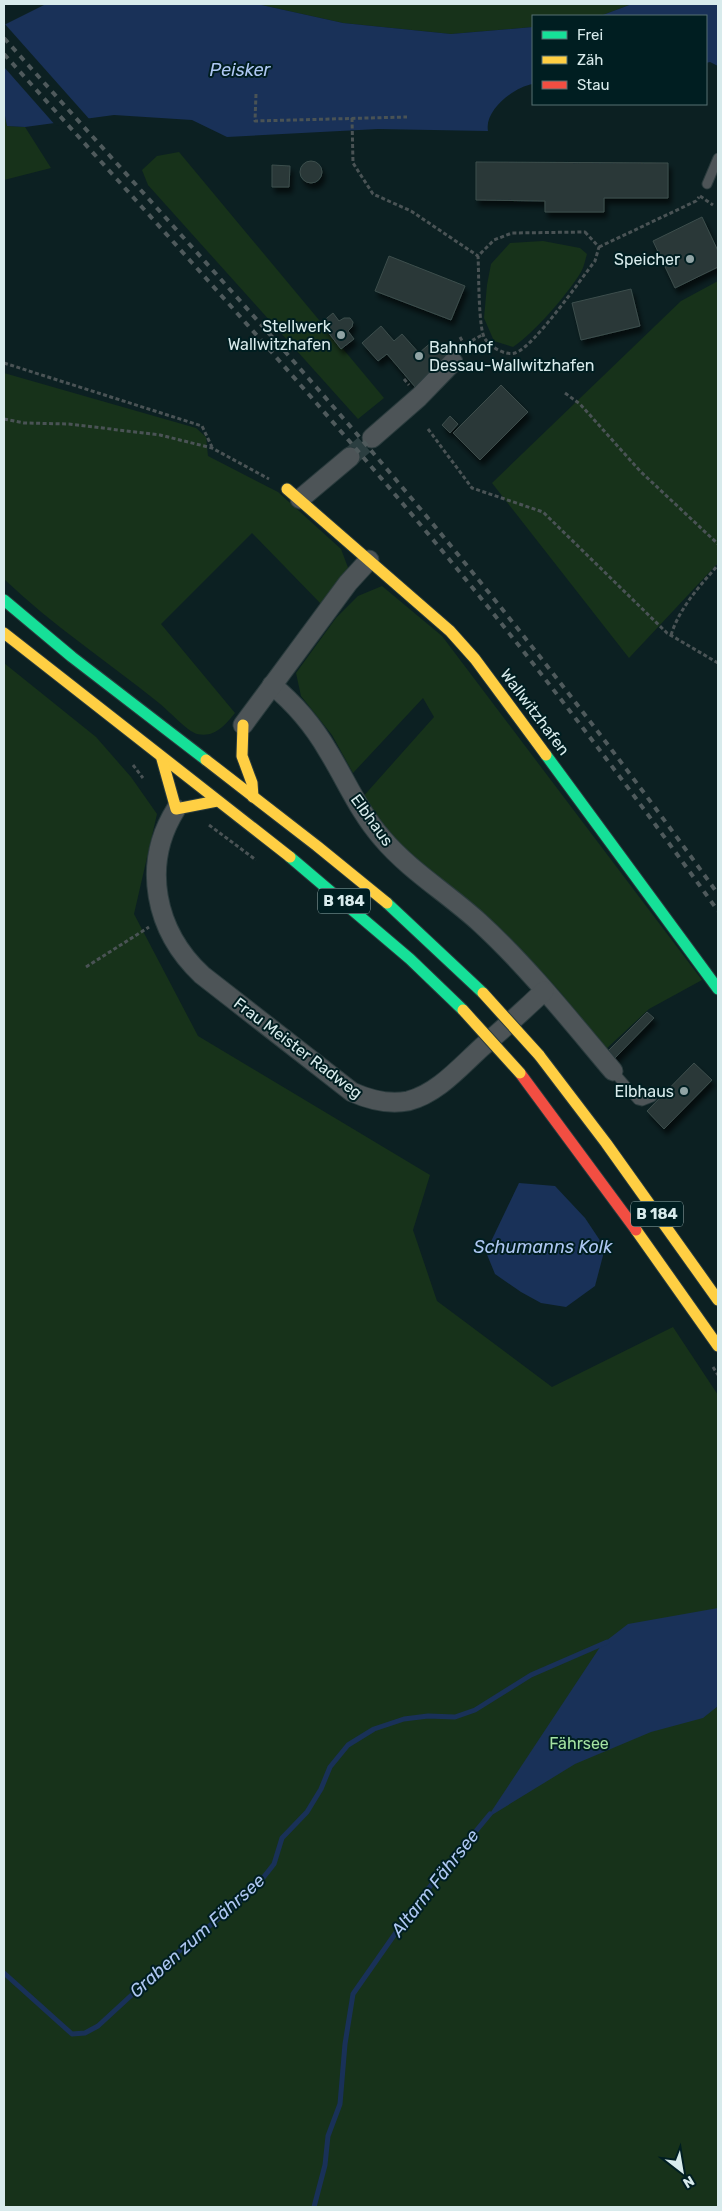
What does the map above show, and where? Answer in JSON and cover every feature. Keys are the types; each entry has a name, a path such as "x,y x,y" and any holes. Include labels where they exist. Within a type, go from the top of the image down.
{"main road":[{"name":"Wallwitzhafen","path":"294,494 450,631 475,659 718,989"},
{"name":"B 184","path":"4,600 42,634 205,754 253,797 388,903 456,965 539,1055 606,1143 718,1300"},
{"name":"B 184","path":"4,633 380,931 464,1010 520,1073 584,1158 718,1346"},
{"path":"237,731 244,766 254,781 253,797"},
{"path":"162,759 176,809 217,802"}],"street":[{"path":"372,438 419,397 453,362"},
{"path":"294,494 350,457"},
{"path":"237,731 348,584 369,560"},
{"name":"Elbhaus","path":"272,685 303,714 316,732 360,808 381,837 398,856 479,922 544,991 613,1071"},
{"path":"176,809 162,839 156,873 163,918 169,933 182,954 202,975 352,1092 373,1100 396,1102 419,1097 430,1092 544,991"}],"lane":[{"path":"707,184 718,158"},
{"path":"613,1071 638,1100 642,1102 652,1097"}],"path":[{"path":"256,94 255,121 407,117"},
{"path":"352,118 353,163 373,194 411,211 478,256"},
{"path":"599,246 696,201 699,197"},
{"path":"585,232 599,246 595,261 530,343 514,353 500,352 485,339 481,318 478,256 494,240 512,233 585,232"},
{"path":"472,340 484,334"},
{"path":"460,337 465,346"},
{"path":"4,363 202,426 212,448"},
{"path":"565,393 580,404 640,471 718,544"},
{"path":"4,419 24,423 69,424 160,435 212,448 294,494"},
{"path":"428,429 472,488 543,512 671,635 718,663"},
{"path":"671,635 676,620 687,602 718,564"},
{"path":"86,967 163,918"}],"green space":[{"path":"257,4 632,4 603,15 532,15 532,27 451,34 343,23"},
{"path":"4,111 7,126 25,127 51,168 4,180"},
{"path":"179,152 384,398 358,419 148,185 142,170 157,156"},
{"path":"543,241 580,248 587,254 582,270 559,302 522,340 513,347 494,341 484,318 491,264 510,243"},
{"path":"718,281 718,563 629,658 492,483 681,301"},
{"path":"4,373 196,428 206,437 208,456 278,492 341,549 350,573 322,605 252,533 161,624 235,713 219,730 203,735 188,729 159,703 41,612 4,579"},
{"path":"382,586 442,636 702,980 649,1009 605,1050 561,993 512,940 385,832 361,799 434,717 423,698 353,773 332,735 301,696 296,673 336,618 358,596"},
{"path":"4,663 96,737 131,777 157,814 134,914 198,1036 430,1175 413,1230 437,1301 552,1387 673,1327 718,1395 718,2207 4,2207"}],"water":[{"name":"Peisker","path":"46,4 257,4 343,23 451,34 532,27 532,84 509,95 495,108 488,123 488,131 378,129 227,137 192,120 114,115 25,127 7,126 4,111 4,25"},
{"path":"632,4 718,4 718,66 710,62 707,63 707,15 603,15"},
{"name":"Schumanns Kolk","path":"519,1183 555,1186 585,1218 605,1248 595,1286 566,1307 541,1303 521,1292 495,1274 486,1252"},
{"name":"Fährsee","path":"718,1608 718,1706 703,1718 651,1732 575,1764 487,1818 602,1644 628,1624"}],"pier":[{"path":"4,23 91,121 56,126 4,67"}],"building":[{"path":"311,161 319,164 322,172 319,180 311,183 303,180 300,172 303,164"},
{"path":"476,162 668,163 668,198 604,198 604,212 545,212 545,201 476,200"},
{"path":"272,165 290,166 289,187 272,187"},
{"name":"Speicher","path":"702,217 718,251 718,267 675,288 653,241"},
{"path":"389,256 465,286 451,320 375,291"},
{"path":"631,289 640,326 581,340 572,303"},
{"name":"Stellwerk Wallwitzhafen","path":"333,313 339,321 344,318 350,318 353,322 352,327 348,331 354,339 341,349 321,323"},
{"name":"Bahnhof Dessau-Wallwitzhafen","path":"381,326 394,341 402,334 419,353 434,340 450,358 416,388 387,354 378,361 362,343"},
{"path":"501,385 528,412 480,460 453,433"},
{"path":"450,416 458,424 450,433 442,425"},
{"path":"647,1012 654,1018 614,1059 607,1052"},
{"name":"Elbhaus","path":"694,1063 712,1080 664,1129 647,1111"}],"waterway":[{"name":"Graben zum Fährsee","path":"4,1973 72,2034 85,2033 98,2026 187,1944 238,1903 259,1883 274,1864 282,1838 307,1812 321,1789 330,1767 348,1745 374,1729 404,1719 428,1716 455,1717 475,1710 531,1675 607,1642"},
{"name":"Altarm Fährsee","path":"314,2207 325,2165 328,2136 340,2104 345,2044 353,1994 418,1901 490,1814"}],"tunnel":[{"path":"350,457 372,438"}],"railway":[{"path":"4,38 288,354 380,461 554,674 718,894"},
{"path":"4,54 285,367 395,494 519,645 653,821 718,911"}],"traffic: fast":[{"path":"4,600 72,657 206,760"},
{"path":"546,755 718,989"},
{"path":"290,857 410,959 463,1010"},
{"path":"387,903 483,993"}],"traffic: slow":[{"path":"287,489 450,631 475,659 546,755"},
{"path":"4,633 290,857"},
{"path":"243,725 242,756 252,783 253,797"},
{"path":"162,759 176,809 217,801"},
{"path":"206,760 387,903"},
{"path":"483,993 539,1055"},
{"path":"463,1010 520,1073"},
{"path":"539,1055 606,1143 718,1300"},
{"path":"636,1230 718,1346"}],"traffic: jam":[{"path":"520,1073 636,1230"}],"place":[{"name":"Speicher","path":"690,259"},
{"name":"Stellwerk Wallwitzhafen","path":"341,335"},
{"name":"Bahnhof Dessau-Wallwitzhafen","path":"419,356"},
{"name":"Elbhaus","path":"684,1091"}]}
